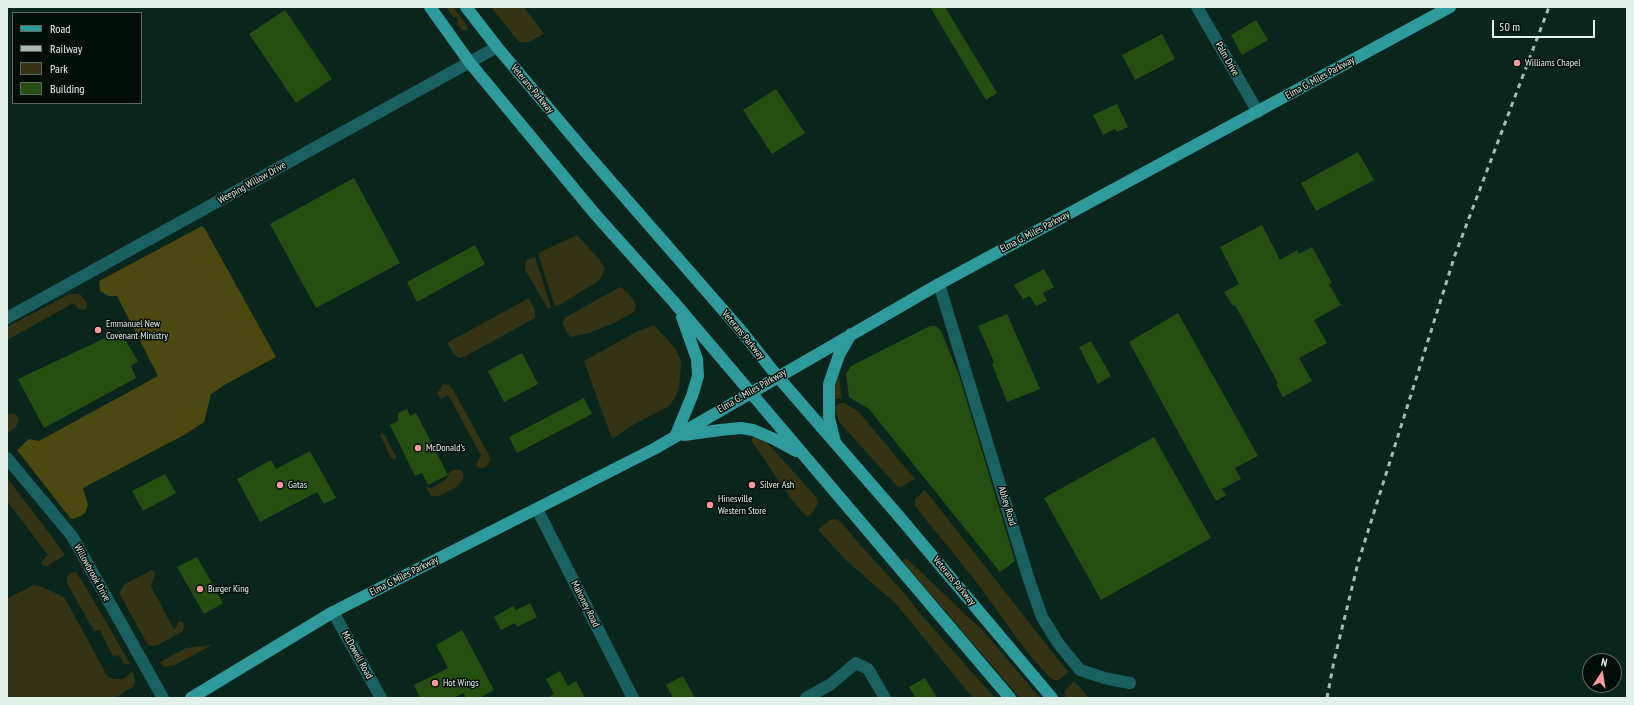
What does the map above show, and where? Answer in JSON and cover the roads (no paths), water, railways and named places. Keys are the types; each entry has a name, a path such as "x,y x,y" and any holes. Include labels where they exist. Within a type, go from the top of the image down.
{"main road":[{"path":"430,7 470,63 594,214 679,309 1010,698"},
{"name":"Veterans Parkway","path":"466,7 497,47 600,170 743,333 777,376 937,561 1052,698"},
{"name":"Elma G. Miles Parkway","path":"624,464 675,437 749,392 938,284 1450,7"},
{"path":"675,437 692,396 698,376 697,359 679,309"},
{"path":"835,443 829,418 829,384 839,355 851,334"},
{"path":"675,437 720,430 747,429 774,439 803,455"},
{"name":"Elma G Miles Parkway","path":"191,698 333,612 624,464"}],"street":[{"name":"Palm Drive","path":"1197,7 1258,112"},
{"name":"Weeping Willow Drive","path":"7,318 497,47"},
{"name":"Abbey Road","path":"938,284 1029,580 1042,617 1058,643 1080,670 1108,680 1130,683"},
{"name":"Willowbrook Drive","path":"7,458 72,536 163,698"},
{"name":"Mahoney Road","path":"537,509 633,698"},
{"name":"McDowell Road","path":"333,612 381,698"},
{"path":"806,698 831,684 856,663 868,669 885,698"}],"railway":[{"path":"1327,698 1334,661 1358,563 1455,255 1549,7"}],"place":[{"name":"Williams Chapel","path":"1517,63"},
{"name":"Emmanuel New Covenant Ministry","path":"98,330"},
{"name":"McDonald's","path":"418,448"},
{"name":"Gatas","path":"280,485"},
{"name":"Silver Ash","path":"752,485"},
{"name":"Hinesville Western Store","path":"710,505"},
{"name":"Burger King","path":"200,589"},
{"name":"Hot Wings","path":"435,683"}]}
